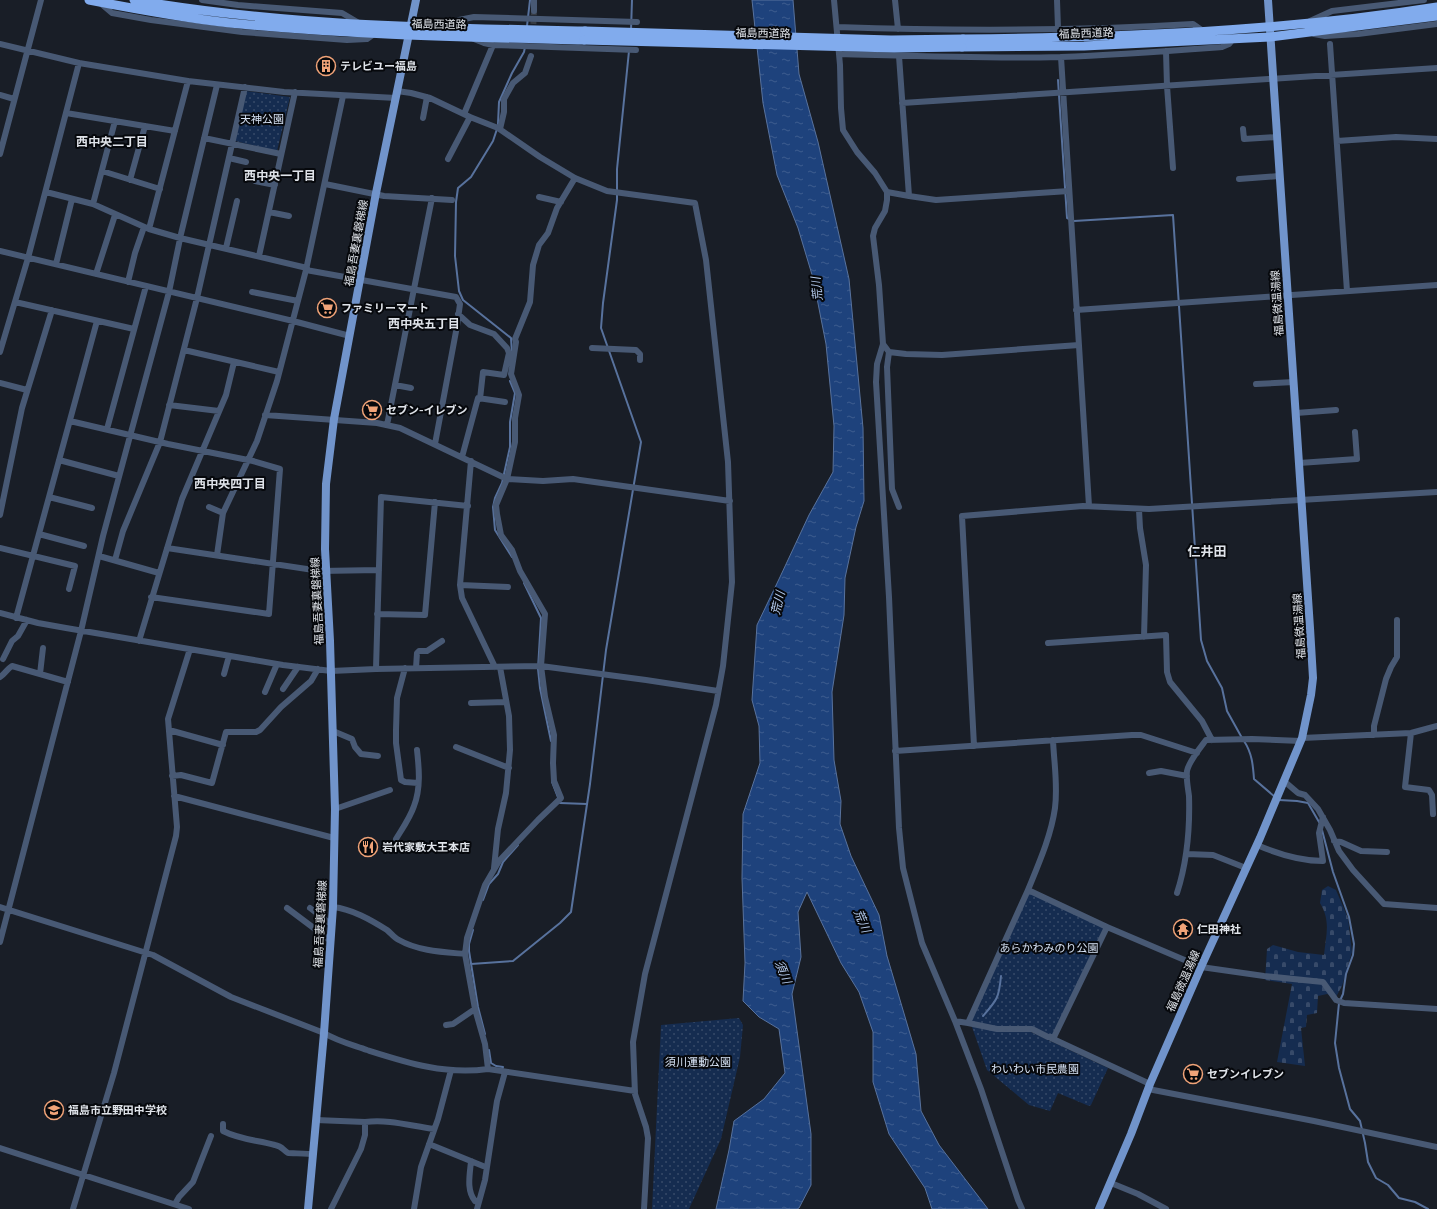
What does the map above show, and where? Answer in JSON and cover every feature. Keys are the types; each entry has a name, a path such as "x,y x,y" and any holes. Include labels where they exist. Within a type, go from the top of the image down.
{"highway":[{"name":"福島西道路","path":"89,0 140,10 229,23 374,34 442,28 585,36 894,48 962,43 1204,31 1270,32"},
{"name":"福島西道路","path":"134,0 248,16 361,24 471,37 585,36"},
{"name":"福島西道路","path":"1306,28 1437,7"},
{"name":"福島西道路","path":"962,43 1084,46 1234,38 1306,28 1437,16"}],"main road":[{"name":"福島吾妻裏磐梯線","path":"308,1209 324,1032 333,907 335,809 325,516 329,448 376,194 396,95 411,31 416,0"},
{"name":"福島微温湯線","path":"1099,1209 1111,1183 1149,1087 1302,740 1311,695 1313,678 1294,382 1272,79 1268,0"}],"street":[{"path":"0,154 41,0"},
{"path":"202,0 238,5 342,13 361,24"},
{"path":"534,0 534,11"},
{"path":"834,0 839,54 843,130 857,152 875,173 887,192 885,211 875,228 873,236 879,285 883,344 877,364 876,382 889,597 899,828 904,868 922,943 956,1021 1022,1209"},
{"path":"895,0 898,29"},
{"path":"1057,0 1058,28"},
{"path":"1306,28 1332,11 1381,3 1424,0"},
{"path":"442,28 459,20 474,17 637,22"},
{"path":"837,27 898,29 1058,28 1193,24 1204,31"},
{"path":"1306,28 1325,36 1358,34 1437,24"},
{"path":"471,37 493,45 636,50"},
{"path":"839,54 899,56 1061,56 1222,47 1229,44 1234,38"},
{"path":"0,44 79,63 188,82 343,96 396,95 411,93 428,97 498,128 540,157 575,178 612,193 695,203 706,260 728,462 732,582 723,666 718,691 645,974 633,1042 635,1091 648,1138 644,1209"},
{"path":"1330,44 1347,291"},
{"path":"448,159 467,115 493,45"},
{"path":"1166,51 1173,168"},
{"path":"498,128 504,112 504,99 513,83 524,72 531,56"},
{"path":"899,56 909,196"},
{"path":"1061,56 1089,506"},
{"path":"0,352 28,258 79,63"},
{"path":"902,103 1437,68"},
{"path":"128,282 135,253 160,189 188,82"},
{"path":"0,942 81,631 103,536 170,292 180,238 217,84"},
{"path":"115,560 123,531 160,442 197,298 245,88"},
{"path":"259,256 295,92"},
{"path":"0,95 14,98"},
{"path":"217,555 223,513 257,441 279,372 293,321 307,269 343,96"},
{"path":"423,118 428,97"},
{"path":"66,113 175,131"},
{"path":"92,204 115,121"},
{"path":"130,180 145,126"},
{"path":"1243,129 1244,140 1276,137"},
{"path":"1337,141 1396,137 1437,139"},
{"path":"204,138 281,154"},
{"path":"229,158 246,162"},
{"path":"102,171 160,189"},
{"path":"1239,179 1279,176"},
{"path":"488,1069 485,1044 475,1010 465,954 467,938 480,897 499,861 558,800 554,781 554,736 539,666 545,614 520,571 512,550 499,530 496,505 507,479 515,442 515,418 519,395 511,374 516,342 515,338 530,302 533,265 539,245 548,232 557,208 575,178"},
{"path":"255,181 275,184"},
{"path":"325,184 384,196 452,200"},
{"path":"887,192 942,200 1069,191"},
{"path":"46,192 92,204 146,228 180,238 361,281 456,297 460,304 435,444"},
{"path":"539,197 561,202"},
{"path":"387,424 432,198"},
{"path":"56,264 72,199"},
{"path":"226,248 237,201"},
{"path":"269,212 289,216"},
{"path":"96,274 115,215"},
{"path":"0,251 350,336"},
{"path":"1076,310 1437,285"},
{"path":"107,429 146,286"},
{"path":"252,292 298,301"},
{"path":"15,302 134,329"},
{"path":"0,515 22,408 52,310"},
{"path":"458,314 470,325 494,334 508,348 504,375 483,372 480,398 478,398 462,457"},
{"path":"16,618 97,321"},
{"path":"883,344 889,352 887,367 892,489 899,507"},
{"path":"889,352 906,354 942,354 1079,345"},
{"path":"592,348 636,350 640,354 640,360"},
{"path":"184,350 279,372"},
{"path":"139,641 151,597 182,499 226,395 234,362"},
{"path":"1256,384 1294,382"},
{"path":"0,383 28,390"},
{"path":"395,385 411,388"},
{"path":"480,398 505,402"},
{"path":"169,405 219,411"},
{"path":"1296,413 1336,410"},
{"path":"265,414 387,424 400,428 435,444 507,479 543,481 573,479 730,501"},
{"path":"70,421 247,460 280,469 269,614 151,597"},
{"path":"1299,463 1358,459 1355,432"},
{"path":"59,460 119,476"},
{"path":"471,461 468,506 460,568 460,586 462,598 497,667 506,702 510,728 509,768 505,798 498,829 494,869"},
{"path":"974,746 962,516 1089,506 1139,510 1437,492"},
{"path":"49,497 92,508"},
{"path":"376,668 381,497 468,506"},
{"path":"377,614 424,615 435,502"},
{"path":"209,507 223,513"},
{"path":"1139,510 1140,528 1146,565 1144,637"},
{"path":"39,534 84,546"},
{"path":"0,548 75,566 69,589"},
{"path":"167,548 327,571 379,570"},
{"path":"99,556 159,573"},
{"path":"460,586 508,587"},
{"path":"0,613 16,618 81,631 277,664 331,671 376,668 539,666 718,691"},
{"path":"3,659 12,641 18,636 27,620"},
{"path":"1374,735 1374,726 1386,679 1397,657 1397,620"},
{"path":"1048,643 1166,635 1167,672 1170,682 1202,721 1212,740"},
{"path":"416,668 417,653 419,651 427,651 442,641"},
{"path":"40,674 43,648"},
{"path":"73,1209 114,1073 176,836 168,719 190,649"},
{"path":"224,674 228,656"},
{"path":"265,692 277,664"},
{"path":"0,677 6,674 9,667 12,666 68,682"},
{"path":"283,689 298,667"},
{"path":"405,668 397,698 396,742 401,780 405,782 418,783"},
{"path":"172,776 181,776 212,783 226,732 256,732 260,730 281,707 311,682 318,669"},
{"path":"471,703 506,702"},
{"path":"1177,893 1183,876 1187,854 1189,796 1187,771 1196,753 1206,740 1252,738 1302,740 1411,733 1437,726"},
{"path":"169,730 223,745"},
{"path":"333,731 352,739 355,747 361,754 378,756"},
{"path":"1411,733 1405,787 1429,790 1432,794 1433,814"},
{"path":"895,751 1141,735 1196,753"},
{"path":"968,1023 1028,890 1047,842 1055,807 1056,785 1053,740"},
{"path":"456,747 509,768"},
{"path":"396,839 414,807 418,792 419,774 417,750"},
{"path":"1149,772 1161,771 1187,776"},
{"path":"1284,781 1298,793 1305,795 1318,808 1339,850 1353,870 1384,904 1437,908"},
{"path":"335,809 390,790"},
{"path":"174,796 334,838"},
{"path":"1256,845 1296,859 1323,861 1320,851 1319,834 1323,817"},
{"path":"1334,841 1341,842 1361,851 1387,852"},
{"path":"1187,854 1213,856 1246,868"},
{"path":"1028,890 1107,927 1201,967 1264,976 1323,982 1336,1000 1344,1003 1437,1009"},
{"path":"0,907 153,955 231,997 324,1032 330,1037 409,1064 428,1068 451,1070 472,1071 488,1069 635,1091"},
{"path":"333,907 343,908 377,924 389,932 397,940 414,947 465,954"},
{"path":"287,908 331,941"},
{"path":"310,908 332,925"},
{"path":"1051,1038 1054,1037 1107,927"},
{"path":"446,1025 453,1024 475,1010"},
{"path":"956,1021 997,1029 1032,1029 1149,1087 1437,1147"},
{"path":"414,1209 418,1181 451,1070"},
{"path":"477,1209 485,1180 497,1101 506,1072"},
{"path":"316,1120 394,1122 401,1125 434,1129"},
{"path":"331,1209 361,1149 365,1134 365,1122"},
{"path":"223,1124 223,1131 231,1135 260,1143 281,1146 290,1154 298,1152 313,1154"},
{"path":"175,1204 179,1197 193,1182 211,1136"},
{"path":"429,1144 484,1166"},
{"path":"0,1148 189,1209"},
{"path":"471,1161 469,1184 470,1192 475,1201"},
{"path":"1111,1183 1138,1194 1166,1209"}],"green space":[{"name":"天神公園","path":"246,91 290,97 277,151 235,141"},
{"path":"1328,886 1336,890 1348,918 1352,952 1342,986 1336,997 1327,994 1318,996 1317,1013 1307,1015 1306,1027 1301,1028 1305,1066 1277,1062 1292,984 1265,980 1267,949 1273,945 1298,952 1324,955 1327,922 1320,903 1322,890"},
{"name":"あらかわみのり公園","path":"1029,892 1104,927 1053,1036 1031,1027 999,1027 970,1022"},
{"name":"須川運動公園","path":"739,1018 743,1025 740,1057 721,1139 689,1209 652,1209 661,1025"},
{"name":"わいわい市民農園","path":"972,1027 1031,1032 1108,1068 1091,1105 1089,1106 1058,1093 1050,1111 1029,1105 987,1070"}],"water":[{"path":"752,0 793,0 799,74 818,142 849,279 863,428 864,501 856,527 845,578 844,615 832,692 834,760 841,801 840,824 851,856 879,915 887,956 916,1054 921,1111 939,1145 988,1209 932,1209 925,1188 889,1134 873,1082 873,1032 859,992 841,963 807,892 798,912 801,957 792,994 811,1134 811,1185 799,1208 797,1209 716,1209 734,1121 764,1099 785,1073 779,1029 759,1017 743,1001 745,963 742,878 743,814 760,763 759,726 752,700 757,625 809,515 833,472 834,426 826,344 813,278 798,228 777,175 763,103"}],"waterway":[{"path":"527,26 530,0"},
{"path":"631,30 632,0"},
{"path":"498,124 499,102 512,73 524,52 525,47"},
{"path":"471,964 513,961 560,923 571,912 590,784 606,650 641,442 601,328 617,200 617,169 629,51"},
{"path":"1058,80 1067,218 1074,221 1173,215 1201,640 1207,661 1222,688 1227,711 1242,738"},
{"path":"497,129 493,141 471,177 458,188 456,202 455,256 459,291 463,300 511,338 512,353"},
{"path":"510,381 515,393 510,422 510,447 502,483 495,498 493,507 495,530 512,557"},
{"path":"524,583 541,618 538,669 540,688 551,741"},
{"path":"1244,741 1253,764 1254,779 1275,797"},
{"path":"552,782 559,800"},
{"path":"1279,800 1308,803 1319,822"},
{"path":"560,803 587,804"},
{"path":"1322,830 1333,872 1349,917 1354,944 1353,955 1346,974 1343,994 1339,1003 1335,1043 1339,1068 1350,1109 1360,1121 1368,1162 1376,1178 1388,1185 1399,1198 1415,1202 1428,1209"},
{"path":"483,900 489,884 498,874 503,862 518,845"},
{"path":"473,930 469,944 469,951 478,1007 485,1034"},
{"path":"983,1016 998,994 1001,976"},
{"path":"489,1050 491,1063 496,1066 503,1067 502,1070"}],"tunnel":[{"path":"533,33 534,11"}],"place":[{"name":"テレビユー福島","path":"326,66"},
{"name":"ファミリーマート","path":"327,308"},
{"name":"セブン-イレブン","path":"372,410"},
{"name":"岩代家敷大王本店","path":"368,847"},
{"name":"仁田神社","path":"1183,929"},
{"name":"セブンイレブン","path":"1193,1074"},
{"name":"福島市立野田中学校","path":"54,1110"}],"district":[{"name":"西中央二丁目","path":"112,142"},
{"name":"西中央一丁目","path":"280,176"},
{"name":"西中央五丁目","path":"424,324"},
{"name":"西中央四丁目","path":"230,484"},
{"name":"仁井田","path":"1207,551"}],"water label":[{"name":"荒川","path":"817,289"},
{"name":"荒川","path":"778,603"},
{"name":"荒川","path":"862,921"},
{"name":"須川","path":"783,972"}]}
